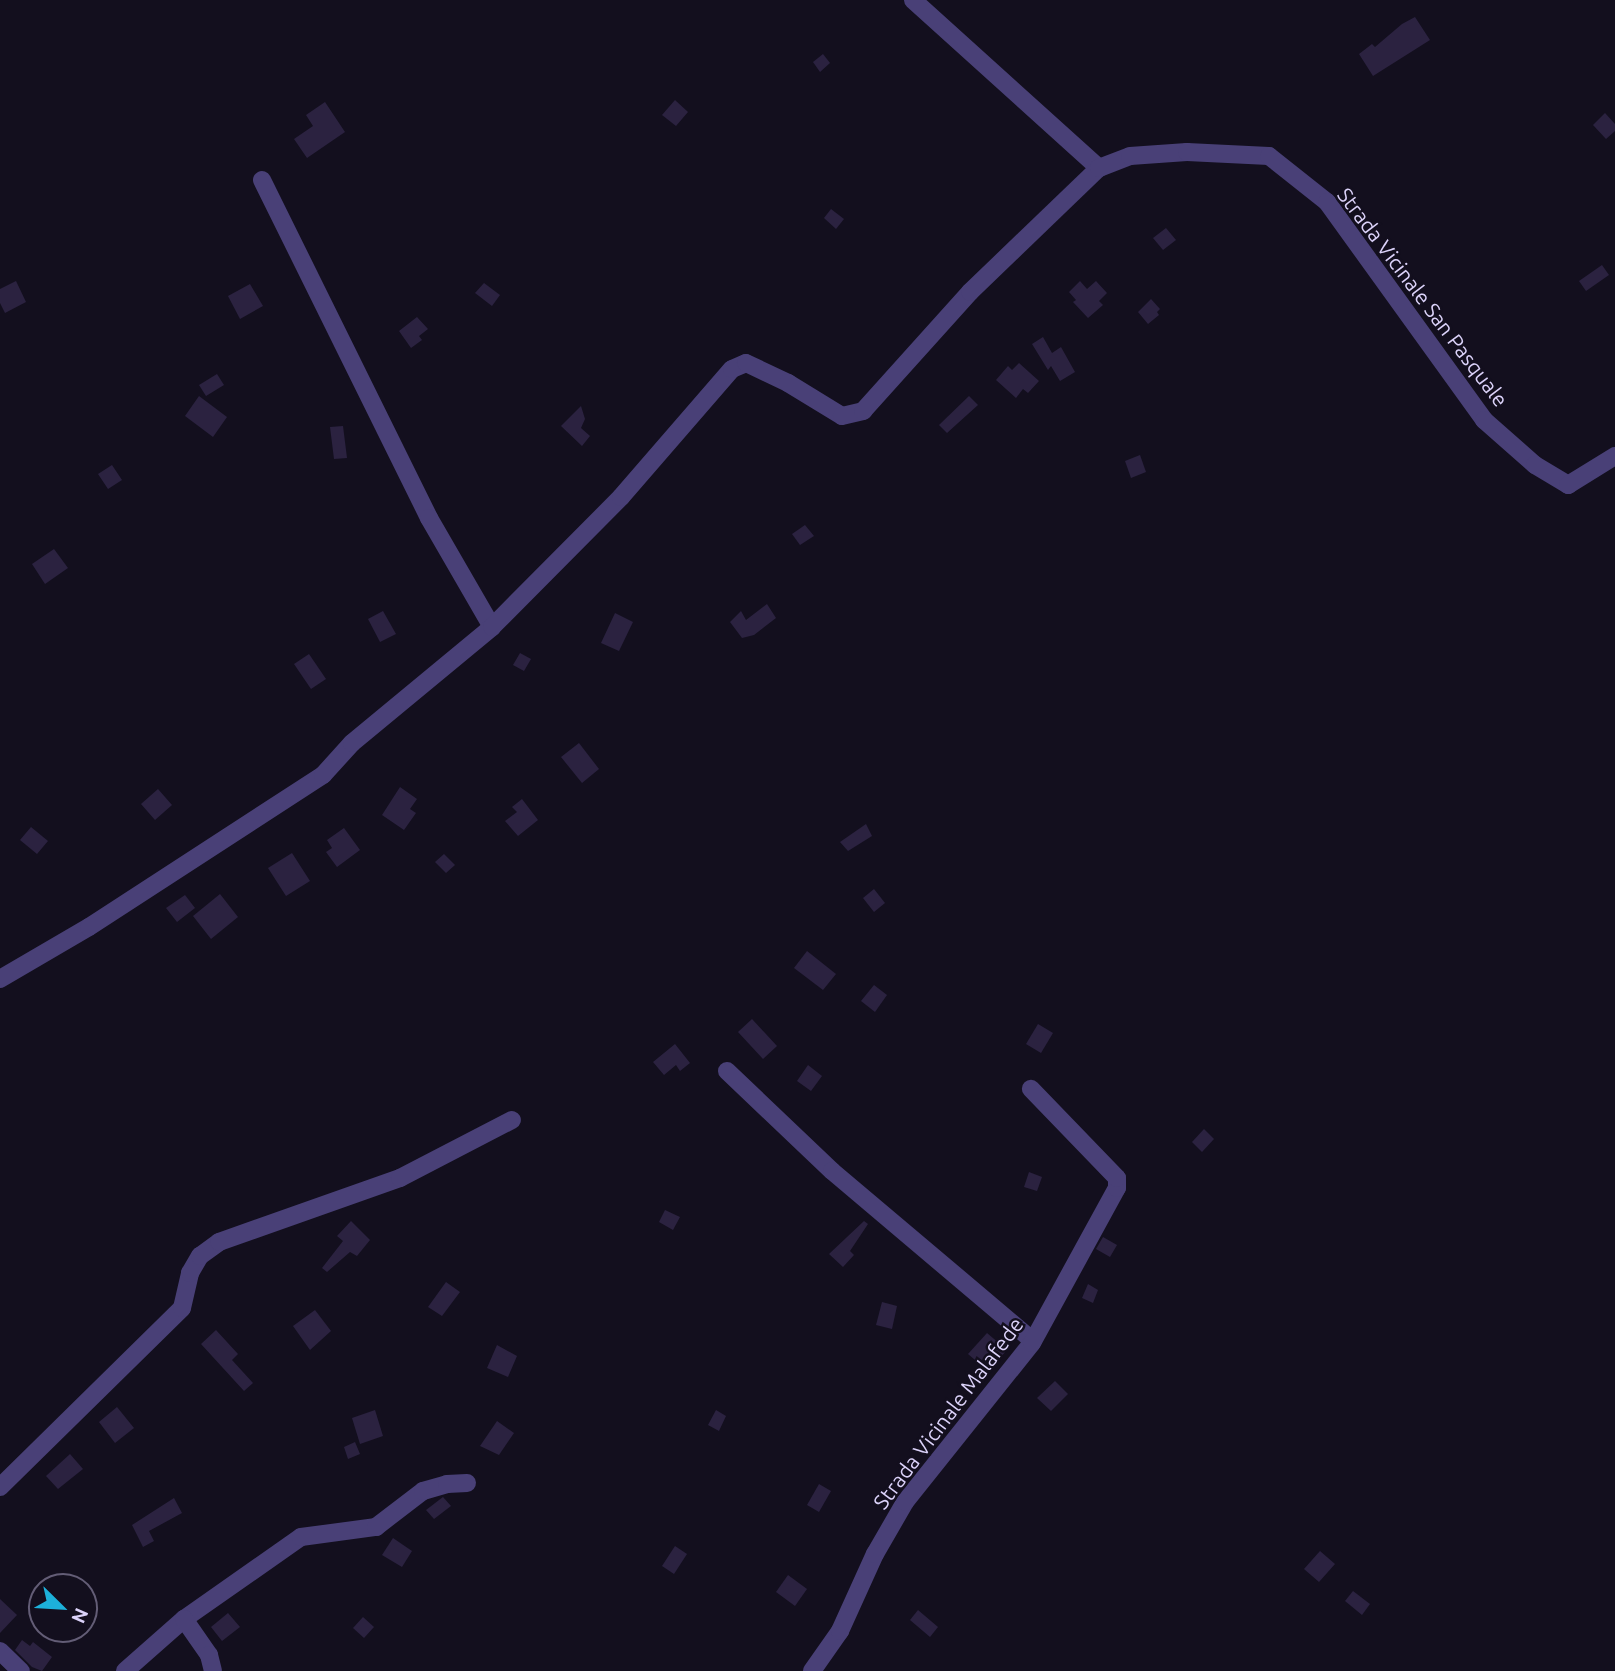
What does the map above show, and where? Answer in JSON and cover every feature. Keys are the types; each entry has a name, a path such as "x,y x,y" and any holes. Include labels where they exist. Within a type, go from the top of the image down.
{"street":[{"path":"0,979 101,919 323,775 352,743 492,627 621,497 732,369 746,363 788,383 842,416 863,411 970,292 1099,168 912,0"},
{"name":"Strada Vicinale San Pasquale","path":"1099,168 1130,156 1187,152 1269,156 1327,202 1483,420 1535,465 1568,485 1615,456"},
{"path":"262,180 429,517 492,627"},
{"path":"727,1071 832,1171 1033,1341"},
{"name":"Strada Vicinale Malafede","path":"812,1671 840,1631 875,1553 905,1502 1033,1341 1117,1188 1117,1178 1031,1089"},
{"path":"0,1487 182,1308 190,1273 200,1256 219,1242 400,1178 512,1120"},
{"path":"125,1671 184,1619 301,1537 376,1527 423,1491 447,1484 467,1483"},
{"path":"184,1619 209,1654 214,1671"},
{"path":"0,1651 21,1671"}],"building":[{"path":"1415,17 1430,40 1373,76 1359,54 1372,44 1375,47 1402,24"},
{"path":"823,54 830,63 820,72 813,62"},
{"path":"675,100 688,112 676,126 662,115"},
{"path":"325,102 345,132 307,158 294,139 313,126 306,115"},
{"path":"1605,113 1615,124 1615,131 1606,139 1593,125"},
{"path":"831,209 844,219 836,229 824,218"},
{"path":"1166,228 1176,240 1163,250 1153,238"},
{"path":"1602,265 1609,275 1586,291 1579,281"},
{"path":"16,281 26,302 5,313 0,303 0,289"},
{"path":"1080,281 1087,289 1096,281 1107,293 1099,301 1103,305 1088,318 1073,302 1076,300 1069,292"},
{"path":"484,283 500,295 492,306 475,293"},
{"path":"250,284 263,306 240,319 228,296"},
{"path":"1151,299 1160,309 1157,312 1159,315 1148,324 1138,312"},
{"path":"417,317 428,329 419,336 422,340 411,348 399,331"},
{"path":"1043,337 1052,353 1061,347 1075,372 1060,381 1051,366 1048,370 1032,344"},
{"path":"1019,363 1039,381 1028,393 1023,389 1016,398 996,380 1008,366 1012,370"},
{"path":"217,374 224,385 206,396 199,385"},
{"path":"199,396 227,417 213,437 185,416"},
{"path":"969,396 978,405 947,433 939,425"},
{"path":"581,406 585,419 581,428 590,436 582,446 561,426"},
{"path":"343,426 347,458 334,459 330,427"},
{"path":"1140,455 1146,472 1131,478 1125,461"},
{"path":"112,465 122,480 108,489 98,474"},
{"path":"805,525 814,536 800,545 792,534"},
{"path":"54,549 68,568 45,584 32,564"},
{"path":"767,604 776,618 754,635 742,638 730,622 741,611 746,620"},
{"path":"383,611 396,634 380,642 368,619"},
{"path":"615,613 633,622 619,651 601,643"},
{"path":"520,653 531,659 524,671 513,665"},
{"path":"309,654 326,679 311,689 294,664"},
{"path":"579,743 599,769 582,783 561,757"},
{"path":"400,787 417,799 410,809 416,813 404,830 382,815"},
{"path":"158,789 172,805 155,820 141,804"},
{"path":"522,799 538,820 518,836 505,821 517,812 512,807"},
{"path":"866,824 872,836 848,851 840,842"},
{"path":"31,827 48,841 37,854 20,840"},
{"path":"344,828 360,850 337,867 326,852 332,848 327,840"},
{"path":"292,853 310,881 286,896 268,868"},
{"path":"444,854 455,865 446,873 435,862"},
{"path":"874,889 885,903 874,912 863,898"},
{"path":"220,894 238,917 211,939 193,916"},
{"path":"185,895 195,908 177,922 166,908"},
{"path":"807,951 836,974 823,990 794,968"},
{"path":"874,985 887,995 875,1012 861,1001"},
{"path":"752,1019 777,1046 763,1059 738,1032"},
{"path":"1038,1024 1053,1033 1041,1053 1026,1044"},
{"path":"675,1044 690,1063 680,1071 676,1065 664,1075 653,1062"},
{"path":"808,1065 822,1076 811,1091 797,1081"},
{"path":"1204,1129 1214,1139 1202,1152 1192,1142"},
{"path":"1029,1172 1042,1177 1037,1191 1024,1187"},
{"path":"665,1210 680,1217 673,1230 659,1222"},
{"path":"351,1221 370,1240 357,1256 350,1252 327,1272 322,1268 343,1241 337,1236"},
{"path":"864,1221 868,1224 850,1251 854,1255 843,1267 829,1254"},
{"path":"1103,1237 1117,1245 1110,1257 1096,1249"},
{"path":"446,1282 460,1292 442,1316 428,1307"},
{"path":"1088,1284 1098,1290 1093,1303 1082,1298"},
{"path":"882,1302 897,1306 892,1329 876,1325"},
{"path":"315,1310 331,1331 310,1350 293,1326"},
{"path":"216,1330 238,1354 232,1360 253,1383 244,1391 201,1344"},
{"path":"987,1333 1007,1350 988,1371 968,1354"},
{"path":"497,1345 517,1356 508,1377 487,1368"},
{"path":"1055,1381 1068,1394 1051,1411 1037,1398"},
{"path":"117,1407 134,1428 115,1443 99,1422"},
{"path":"375,1410 383,1436 360,1444 352,1418"},
{"path":"716,1410 726,1416 719,1431 708,1425"},
{"path":"497,1421 514,1433 499,1455 480,1446"},
{"path":"355,1442 360,1454 348,1459 344,1447"},
{"path":"70,1454 83,1469 58,1489 46,1476"},
{"path":"819,1484 831,1491 819,1512 807,1505"},
{"path":"443,1497 451,1506 434,1519 426,1510"},
{"path":"174,1498 182,1513 149,1531 154,1541 143,1547 132,1525"},
{"path":"393,1538 412,1551 402,1567 382,1555"},
{"path":"675,1546 687,1554 674,1574 662,1566"},
{"path":"1320,1551 1335,1564 1319,1582 1304,1569"},
{"path":"788,1575 807,1589 795,1606 776,1592"},
{"path":"1353,1591 1370,1604 1362,1615 1345,1601"},
{"path":"0,1599 17,1615 0,1633"},
{"path":"918,1610 938,1627 930,1637 910,1620"},
{"path":"228,1613 240,1627 222,1641 211,1627"},
{"path":"363,1617 374,1627 364,1638 353,1628"},
{"path":"22,1640 30,1646 34,1643 52,1657 42,1671 32,1667 15,1650"}]}
